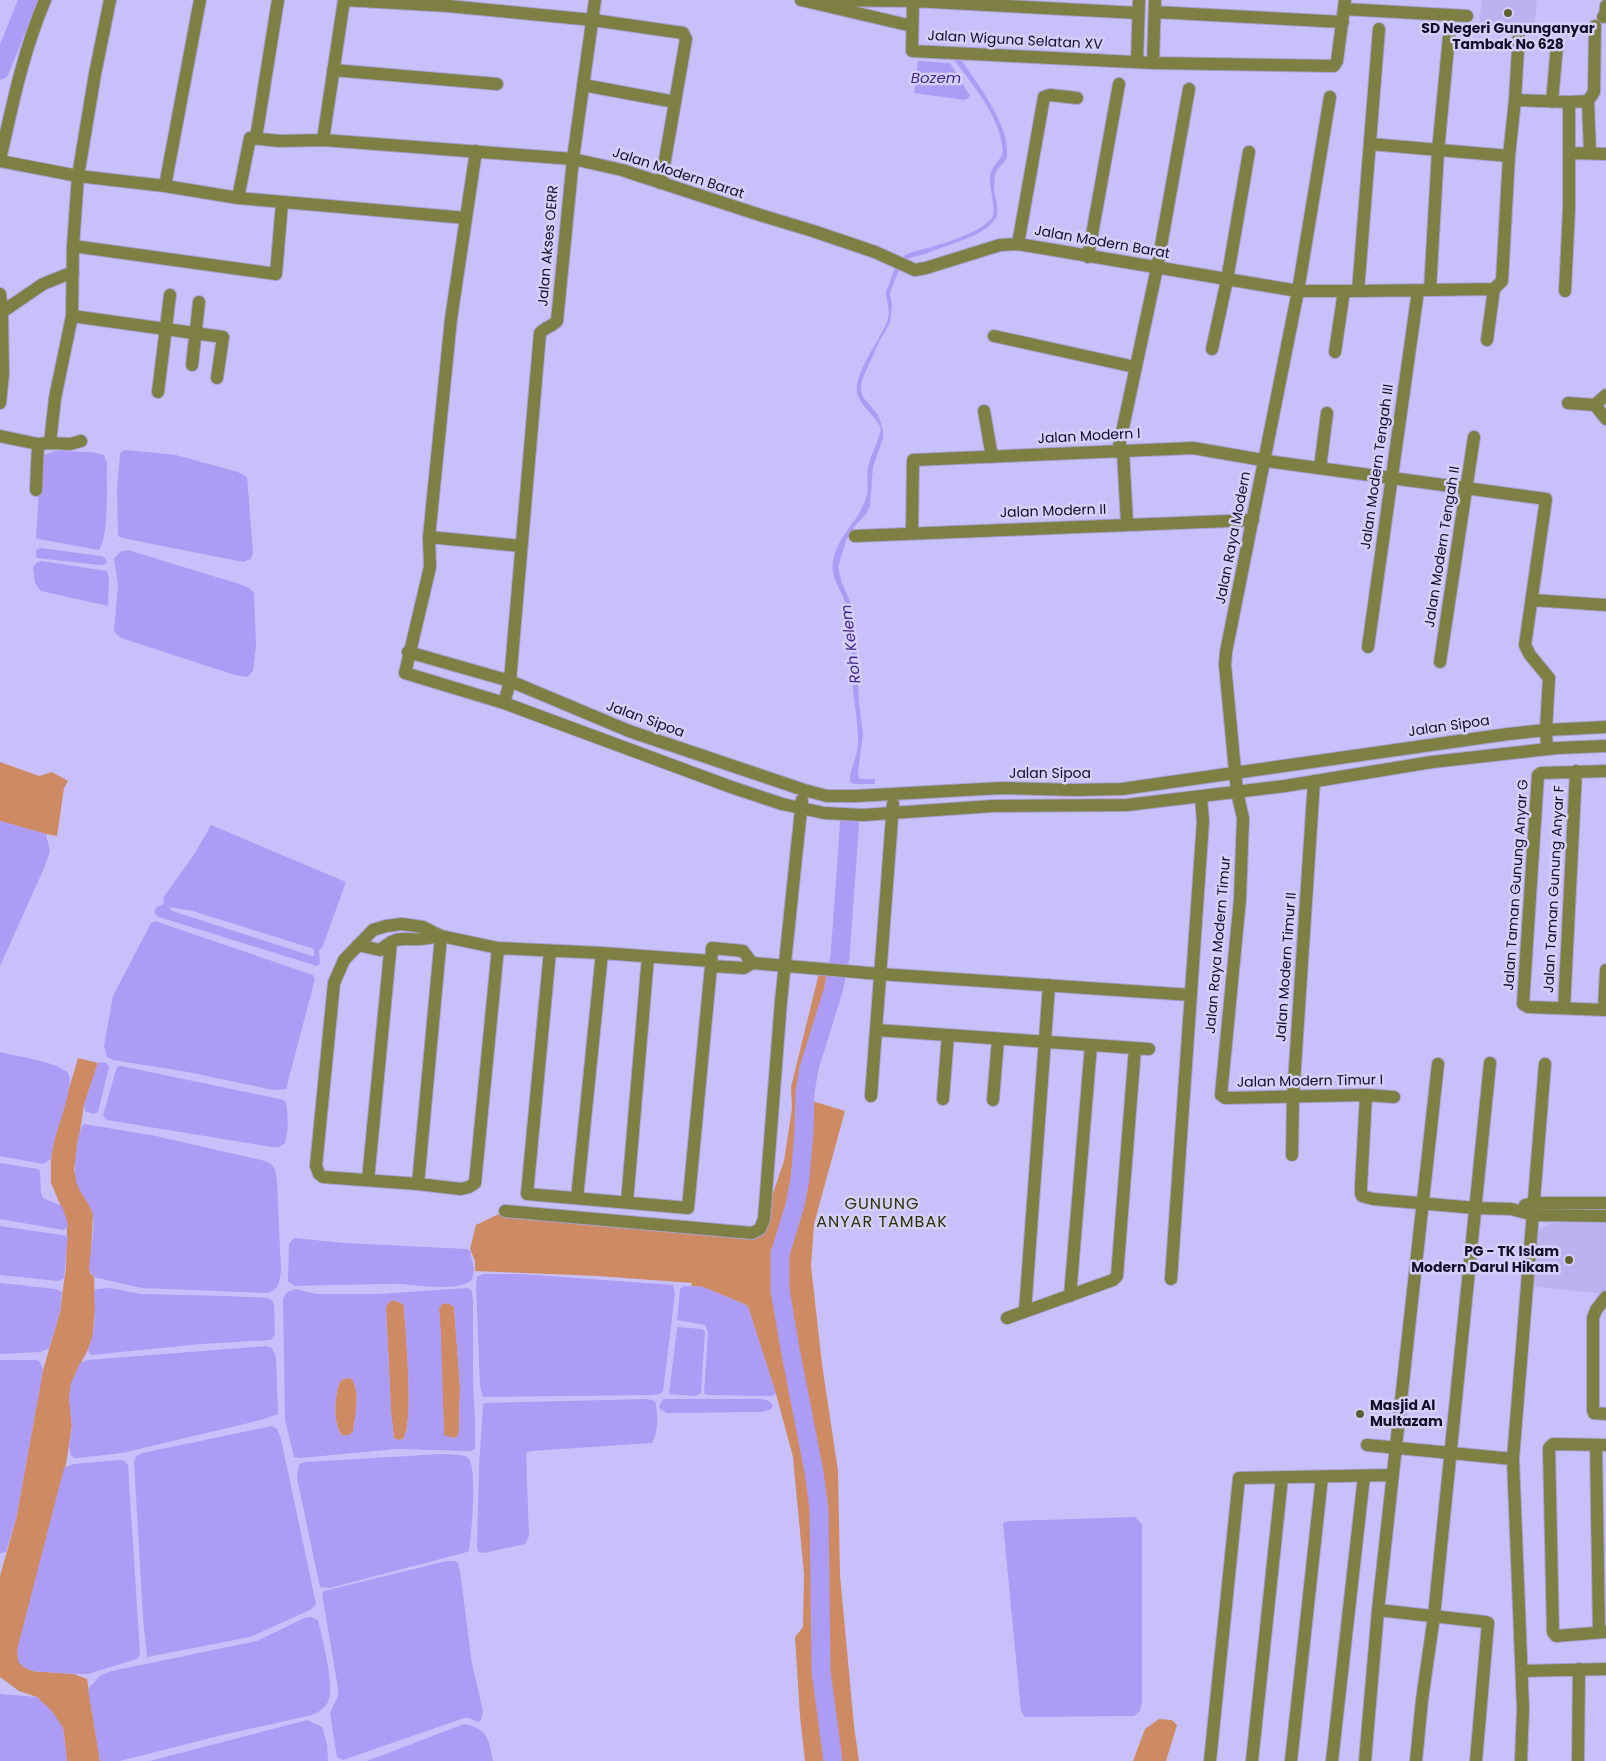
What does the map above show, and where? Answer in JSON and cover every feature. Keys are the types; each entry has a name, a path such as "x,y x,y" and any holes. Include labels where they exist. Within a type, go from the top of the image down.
{"street":[{"path":"45,0 25,54 0,160 238,198 466,218"},
{"path":"36,490 44,443 72,316 73,246 78,171 110,0"},
{"path":"166,186 200,0"},
{"path":"238,198 250,138 256,138 278,0"},
{"path":"323,140 344,0 449,3 518,14 593,20 683,33 686,39 661,183"},
{"path":"518,14 519,0"},
{"name":"Jalan Akses OERR","path":"521,546 540,333 543,329 552,326 557,320 573,159 595,0"},
{"path":"801,0 912,26"},
{"path":"814,0 914,1 1138,13"},
{"path":"1139,0 1137,62 1153,63 1334,66 1337,61 1344,10"},
{"name":"Jalan Wiguna Selatan XV","path":"914,1 912,51 1137,62"},
{"path":"1153,63 1155,6 1344,10 1467,16"},
{"path":"1590,154 1601,16"},
{"name":"Jalan Modern Tengah III","path":"1368,647 1392,478 1424,291 1450,26"},
{"path":"1358,291 1379,29"},
{"path":"1487,340 1494,289 1502,282 1509,156 1516,100 1518,32"},
{"path":"1552,102 1557,45"},
{"path":"333,70 497,84"},
{"path":"1088,257 1119,84"},
{"path":"583,86 675,102"},
{"path":"1126,524 1121,451 1135,367 1157,268 1188,89"},
{"path":"1018,244 1044,98 1050,95 1077,98"},
{"path":"1516,100 1569,102 1596,95"},
{"name":"Jalan Raya Modern","path":"1237,792 1226,659 1298,291 1330,97"},
{"path":"1565,291 1569,209 1569,102"},
{"name":"Jalan Modern Barat","path":"256,138 323,140 573,159 622,170 760,216 813,231 875,252 916,270 1000,245 1018,244 1298,291 1494,289"},
{"path":"1370,144 1509,156"},
{"path":"476,151 451,319 429,537 430,567 420,613 408,652 405,673 504,703 782,804 824,813 863,815 993,806 1127,805 1237,792 1432,762 1547,749 1606,746"},
{"path":"1212,349 1249,152"},
{"path":"1569,153 1606,154"},
{"path":"73,246 276,274 282,203"},
{"path":"2,312 44,284 73,272"},
{"path":"1335,352 1344,291"},
{"path":"0,294 2,312 0,403"},
{"path":"158,392 170,295"},
{"path":"192,365 199,302"},
{"path":"72,316 223,337 217,378"},
{"path":"994,336 1135,367"},
{"path":"1568,403 1595,405 1606,395"},
{"path":"1595,405 1606,419"},
{"path":"984,411 992,457"},
{"path":"1320,468 1326,413"},
{"path":"0,436 44,443 70,444 81,441"},
{"name":"Jalan Modern Tengah II","path":"1440,662 1474,437"},
{"name":"Jalan Modern I","path":"912,532 913,460 1193,448 1265,461 1546,499 1532,600"},
{"name":"Jalan Modern II","path":"855,536 912,532 1253,520"},
{"path":"429,537 521,546 510,681 504,703"},
{"path":"1547,749 1546,730 1549,678 1530,655 1525,645 1532,600 1606,605"},
{"name":"Jalan Sipoa","path":"408,652 510,681 629,731 827,796 1002,788 1122,789 1546,730 1606,727"},
{"path":"1351,756 1354,774"},
{"name":"Jalan Taman Gunung Anyar G","path":"1564,1008 1528,1007 1523,1004 1537,778 1541,774 1606,771"},
{"name":"Jalan Taman Gunung Anyar F","path":"1564,1008 1576,772"},
{"name":"Jalan Modern Timur II","path":"1292,1155 1293,1097 1314,781"},
{"path":"505,1211 752,1233 760,1229 764,1219 785,966 804,790"},
{"name":"Jalan Raya Modern Timur","path":"1225,1098 1221,1094 1221,1088 1240,899 1243,818 1237,792"},
{"path":"871,1096 893,812 892,794"},
{"path":"1171,1279 1203,821 1201,797"},
{"path":"498,948 475,1183 469,1188 461,1189 323,1177 319,1174 316,1166 334,984 344,960 373,930 394,925 423,926 441,936 498,948 602,953 744,968 752,963 880,974 1191,995"},
{"path":"358,945 380,950 402,937 421,939 441,936"},
{"path":"418,1184 441,936"},
{"path":"368,1180 391,942"},
{"path":"550,951 527,1194 688,1208 712,948 743,951 752,963"},
{"path":"577,1198 602,953"},
{"path":"627,1202 648,957"},
{"path":"1564,1008 1605,1010 1606,970"},
{"path":"1025,1311 1049,985"},
{"path":"876,1030 1150,1049"},
{"path":"943,1099 948,1035"},
{"path":"993,1100 998,1039"},
{"path":"1070,1296 1090,1045"},
{"path":"1007,1318 1113,1280 1118,1276 1135,1048"},
{"path":"1416,1761 1434,1616 1490,1063"},
{"path":"1365,1761 1378,1610 1438,1064"},
{"path":"1521,1761 1522,1671 1513,1459 1544,1064"},
{"path":"1366,1095 1362,1196 1373,1199 1475,1208 1534,1209 1606,1203"},
{"name":"Jalan Modern Timur I","path":"1225,1098 1366,1095 1394,1097"},
{"path":"1534,1209 1606,1216"},
{"path":"1606,1297 1596,1310 1593,1318 1593,1410 1594,1413 1606,1414"},
{"path":"1553,1444 1601,1445 1602,1632 1556,1636 1553,1632 1549,1448 1553,1444"},
{"path":"1367,1445 1513,1459"},
{"path":"1210,1761 1239,1478 1393,1475"},
{"path":"1332,1761 1364,1476"},
{"path":"1291,1761 1322,1477"},
{"path":"1252,1761 1282,1478"},
{"path":"1378,1610 1486,1622 1488,1624 1476,1761"},
{"path":"1522,1671 1606,1668"},
{"path":"1578,1761 1579,1669"}],"shaded area":[{"name":"SD Negeri Gununganyar Tambak No 628","path":"1482,0 1537,0 1534,28 1479,25"},
{"path":"0,762 39,776 52,772 68,781 64,788 57,836 0,821"},
{"path":"820,969 846,971 823,1047 812,1101 845,1111 814,1224 811,1266 822,1364 838,1471 840,1575 859,1761 805,1761 795,1637 803,1627 804,1574 793,1457 776,1394 748,1307 703,1287 691,1286 692,1283 598,1276 475,1271 475,1261 470,1249 476,1225 505,1211 752,1233 764,1219 784,1161 792,1108 791,1087"},
{"path":"78,1058 98,1063 84,1105 74,1170 93,1214 90,1273 94,1277 95,1308 91,1344 76,1372 69,1397 72,1426 66,1464 49,1530 32,1671 74,1674 87,1679 100,1761 67,1761 63,1728 37,1697 19,1691 0,1677 0,1576 16,1519 43,1370 60,1312 66,1266 67,1221 51,1183 53,1143"},
{"name":"PG - TK Islam Modern Darul Hikam","path":"1551,1223 1606,1223 1606,1290 1603,1294 1530,1286 1533,1234"},
{"path":"392,1300 400,1302 404,1306 409,1397 407,1430 403,1439 398,1440 394,1438 391,1412 386,1308"},
{"path":"448,1303 454,1307 460,1386 459,1431 458,1437 454,1438 444,1436 439,1308 442,1304"},
{"path":"352,1379 355,1385 357,1405 353,1432 350,1435 343,1436 337,1425 335,1409 341,1380"},
{"path":"1159,1719 1172,1720 1177,1725 1166,1761 1133,1761 1145,1729"}],"water":[{"path":"952,57 959,57 974,78 998,117 1003,130 1007,155 995,175 994,192 997,214 991,224 979,233 904,261 900,259 903,256 944,243 980,228 993,215 990,177 992,170 1003,153 1001,139 992,114 985,102"},
{"name":"Bozem","path":"918,61 950,63 970,96 965,100 914,93"},
{"name":"Roh Kelem","path":"895,268 899,270 890,293 892,307 890,323 862,380 861,390 863,397 878,415 883,429 883,438 873,467 870,505 866,514 855,526 846,541 838,567 842,583 853,608 855,626 859,703 863,735 858,771 859,779 875,779 875,784 854,784 850,782 850,777 858,741 852,677 851,628 846,605 834,575 833,562 843,537 865,501 868,467 880,433 881,428 860,400 857,388 862,368 888,319 886,292"},
{"path":"56,451 91,452 104,455 107,463 107,508 105,532 99,550 36,538 41,456"},
{"path":"122,451 176,455 238,472 247,477 253,552 251,559 243,562 118,536 117,488 120,455"},
{"path":"40,548 101,556 107,562 104,565 98,565 38,558 36,557 36,550"},
{"path":"128,550 239,584 249,588 254,593 256,645 253,671 247,677 235,675 121,638 116,634 114,630 118,586 114,558 122,551"},
{"path":"41,561 107,571 109,578 108,606 41,591 35,583 33,567"},
{"path":"0,821 46,834 50,851 0,966"},
{"path":"211,825 346,882 322,948 319,950 320,963 317,966 159,917 155,914 156,908 164,904 163,898 195,853","holes":["169,907 193,911 314,949 314,956 172,911"]},
{"path":"155,921 313,975 315,979 286,1089 273,1090 188,1072 113,1060 107,1057 104,1046 113,996 151,923"},
{"path":"0,1052 54,1065 67,1072 69,1077 68,1095 51,1159 43,1164 0,1156"},
{"path":"98,1063 107,1063 109,1067 98,1112 93,1114 85,1111 84,1105"},
{"path":"121,1066 284,1100 286,1102 288,1122 285,1143 279,1147 272,1147 107,1120 103,1116 117,1067"},
{"path":"84,1124 156,1136 265,1161 271,1165 276,1172 277,1182 281,1271 277,1288 267,1293 141,1288 94,1277 89,1269 93,1215 78,1188 75,1171 77,1143"},
{"path":"0,1163 38,1169 40,1171 43,1198 62,1206 68,1227 63,1230 0,1219"},
{"path":"0,1226 68,1236 64,1278 58,1281 0,1275"},
{"path":"294,1238 345,1243 467,1249 470,1251 474,1269 472,1280 465,1284 447,1287 400,1284 295,1286 288,1282 289,1244"},
{"path":"483,1274 520,1274 673,1285 675,1293 663,1392 654,1395 483,1397 480,1385 476,1285 477,1277"},
{"path":"0,1283 56,1289 62,1292 60,1312 49,1348 41,1352 0,1354"},
{"path":"684,1286 703,1287 748,1307 776,1394 771,1396 706,1395 704,1393 708,1332 705,1325 677,1320 680,1289"},
{"path":"110,1288 141,1294 267,1298 272,1300 274,1304 275,1334 271,1340 201,1344 91,1355 88,1349 94,1326 94,1291 96,1289"},
{"path":"468,1288 472,1291 475,1449 471,1451 396,1449 301,1458 294,1457 285,1420 283,1299 287,1292 296,1289 316,1294 378,1294","holes":["392,1300 400,1302 404,1306 409,1397 407,1430 403,1439 398,1440 394,1438 391,1412 386,1308","448,1303 454,1307 460,1386 459,1431 458,1436 454,1438 444,1435 439,1308 442,1304","352,1379 357,1398 353,1432 350,1435 343,1436 339,1432 335,1409 341,1380"]},
{"path":"678,1327 705,1331 701,1393 695,1396 669,1394"},
{"path":"266,1346 272,1348 276,1357 278,1414 261,1420 122,1453 79,1458 74,1458 71,1455 69,1447 72,1426 69,1397 71,1383 80,1363 88,1360"},
{"path":"0,1360 37,1360 40,1362 43,1370 16,1519 6,1552 0,1553"},
{"path":"647,1399 655,1401 657,1411 657,1428 652,1443 530,1451 526,1453 529,1536 525,1544 484,1553 478,1552 479,1467 483,1405 485,1403"},
{"path":"663,1399 760,1399 768,1401 773,1406 771,1409 762,1412 667,1413 659,1407"},
{"path":"272,1426 277,1429 281,1439 316,1604 310,1610 250,1637 147,1657 143,1618 135,1459 138,1455 146,1452"},
{"path":"442,1454 467,1457 471,1465 473,1503 469,1550 330,1588 320,1587 297,1478 299,1464 306,1462"},
{"path":"125,1461 128,1465 140,1654 137,1659 88,1674 32,1671 23,1667 18,1661 17,1650 64,1468 74,1464"},
{"path":"1135,1517 1142,1525 1142,1702 1140,1711 1134,1716 1025,1717 1021,1711 1003,1523 1010,1521"},
{"path":"447,1561 458,1563 460,1571 472,1664 483,1711 481,1720 478,1722 464,1718 343,1760 337,1757 330,1713 338,1696 338,1688 322,1594 324,1591"},
{"path":"311,1617 318,1620 330,1683 328,1702 320,1711 312,1715 222,1735 120,1761 100,1761 88,1689 101,1675 112,1671 257,1641 304,1618"},
{"path":"0,1694 37,1697 52,1711 63,1728 67,1761 0,1761"},
{"path":"307,1720 322,1727 327,1744 328,1761 150,1761"},
{"path":"464,1724 478,1728 486,1736 493,1761 367,1761"}],"waterway":[{"path":"0,70 28,0"},
{"path":"833,1761 821,1671 819,1509 814,1472 780,1290 780,1254 795,1205 800,1179 805,1092 809,1068 833,991 840,957 850,817"}],"place":[{"name":"SD Negeri Gununganyar Tambak No 628","path":"1508,13"},
{"name":"PG - TK Islam Modern Darul Hikam","path":"1569,1260"},
{"name":"Masjid Al Multazam","path":"1360,1414"}],"district":[{"name":"GUNUNG ANYAR TAMBAK","path":"882,1214"}]}
